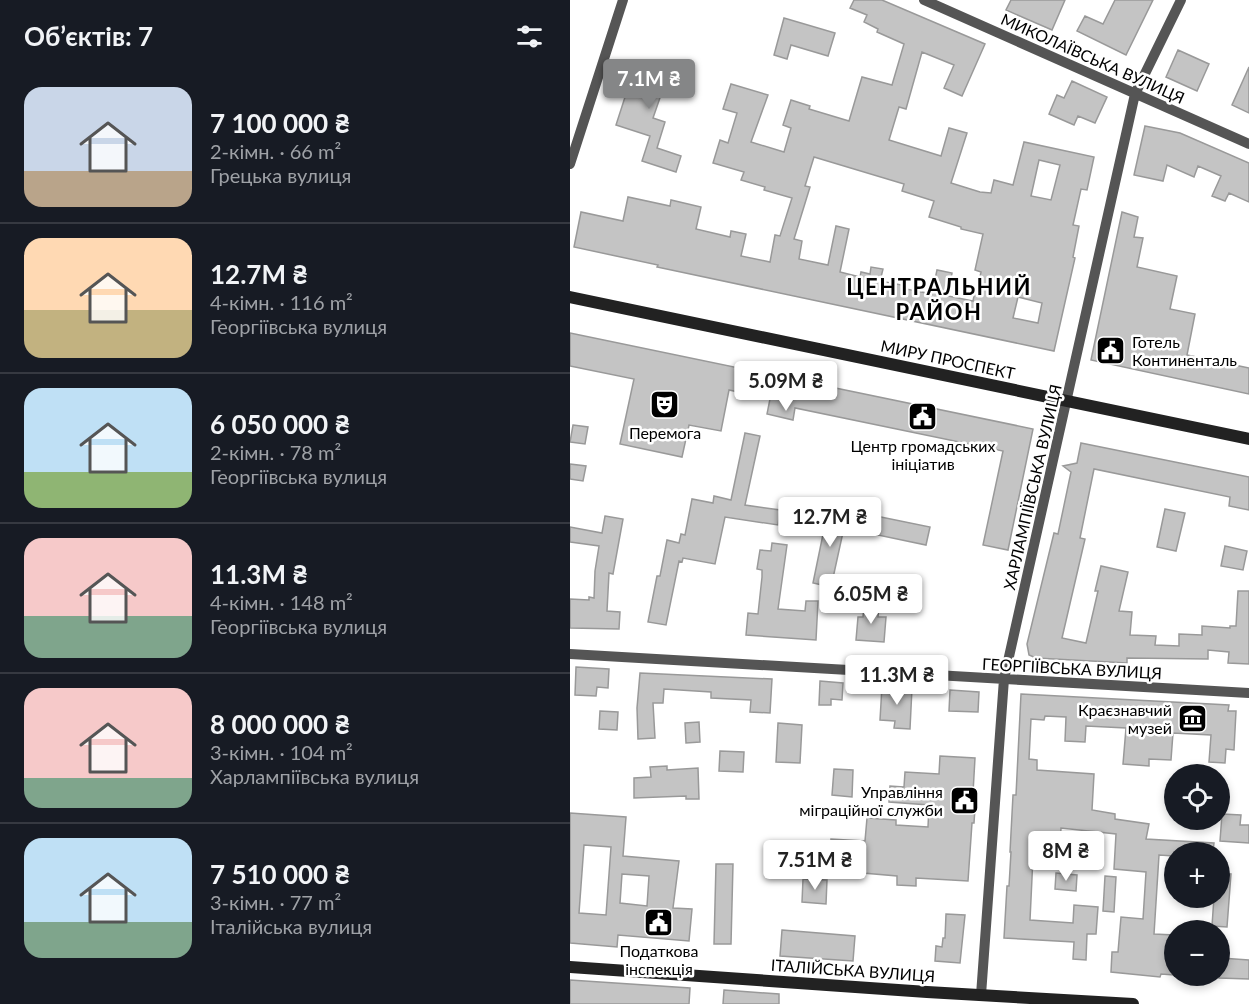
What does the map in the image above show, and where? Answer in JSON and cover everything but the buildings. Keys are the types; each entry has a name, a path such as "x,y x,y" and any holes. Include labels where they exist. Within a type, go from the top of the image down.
{"main road":[{"name":"МИРУ ПРОСПЕКТ","path":"570,297 1249,439"},
{"name":"ІТАЛІЙСЬКА ВУЛИЦЯ","path":"570,967 1133,1004"}],"street":[{"path":"570,164 623,0"},
{"name":"МИКОЛАЇВСЬКА ВУЛИЦЯ","path":"924,0 1249,144"},
{"name":"ХАРЛАМПІЇВСЬКА ВУЛИЦЯ","path":"981,995 1004,679 1135,94 1181,0"},
{"name":"ГЕОРГІЇВСЬКА ВУЛИЦЯ","path":"570,654 1249,693"}],"place":[{"name":"Готель Континенталь","path":"1111,350"},
{"name":"Перемога","path":"665,404"},
{"name":"Центр громадських ініціатив","path":"923,417"},
{"name":"Краєзнавчий музей","path":"1193,718"},
{"name":"Управління міграційної служби","path":"964,800"},
{"name":"Податкова інспекція","path":"659,922"}],"district":[{"name":"ЦЕНТРАЛЬНИЙ РАЙОН","path":"939,298"}]}
